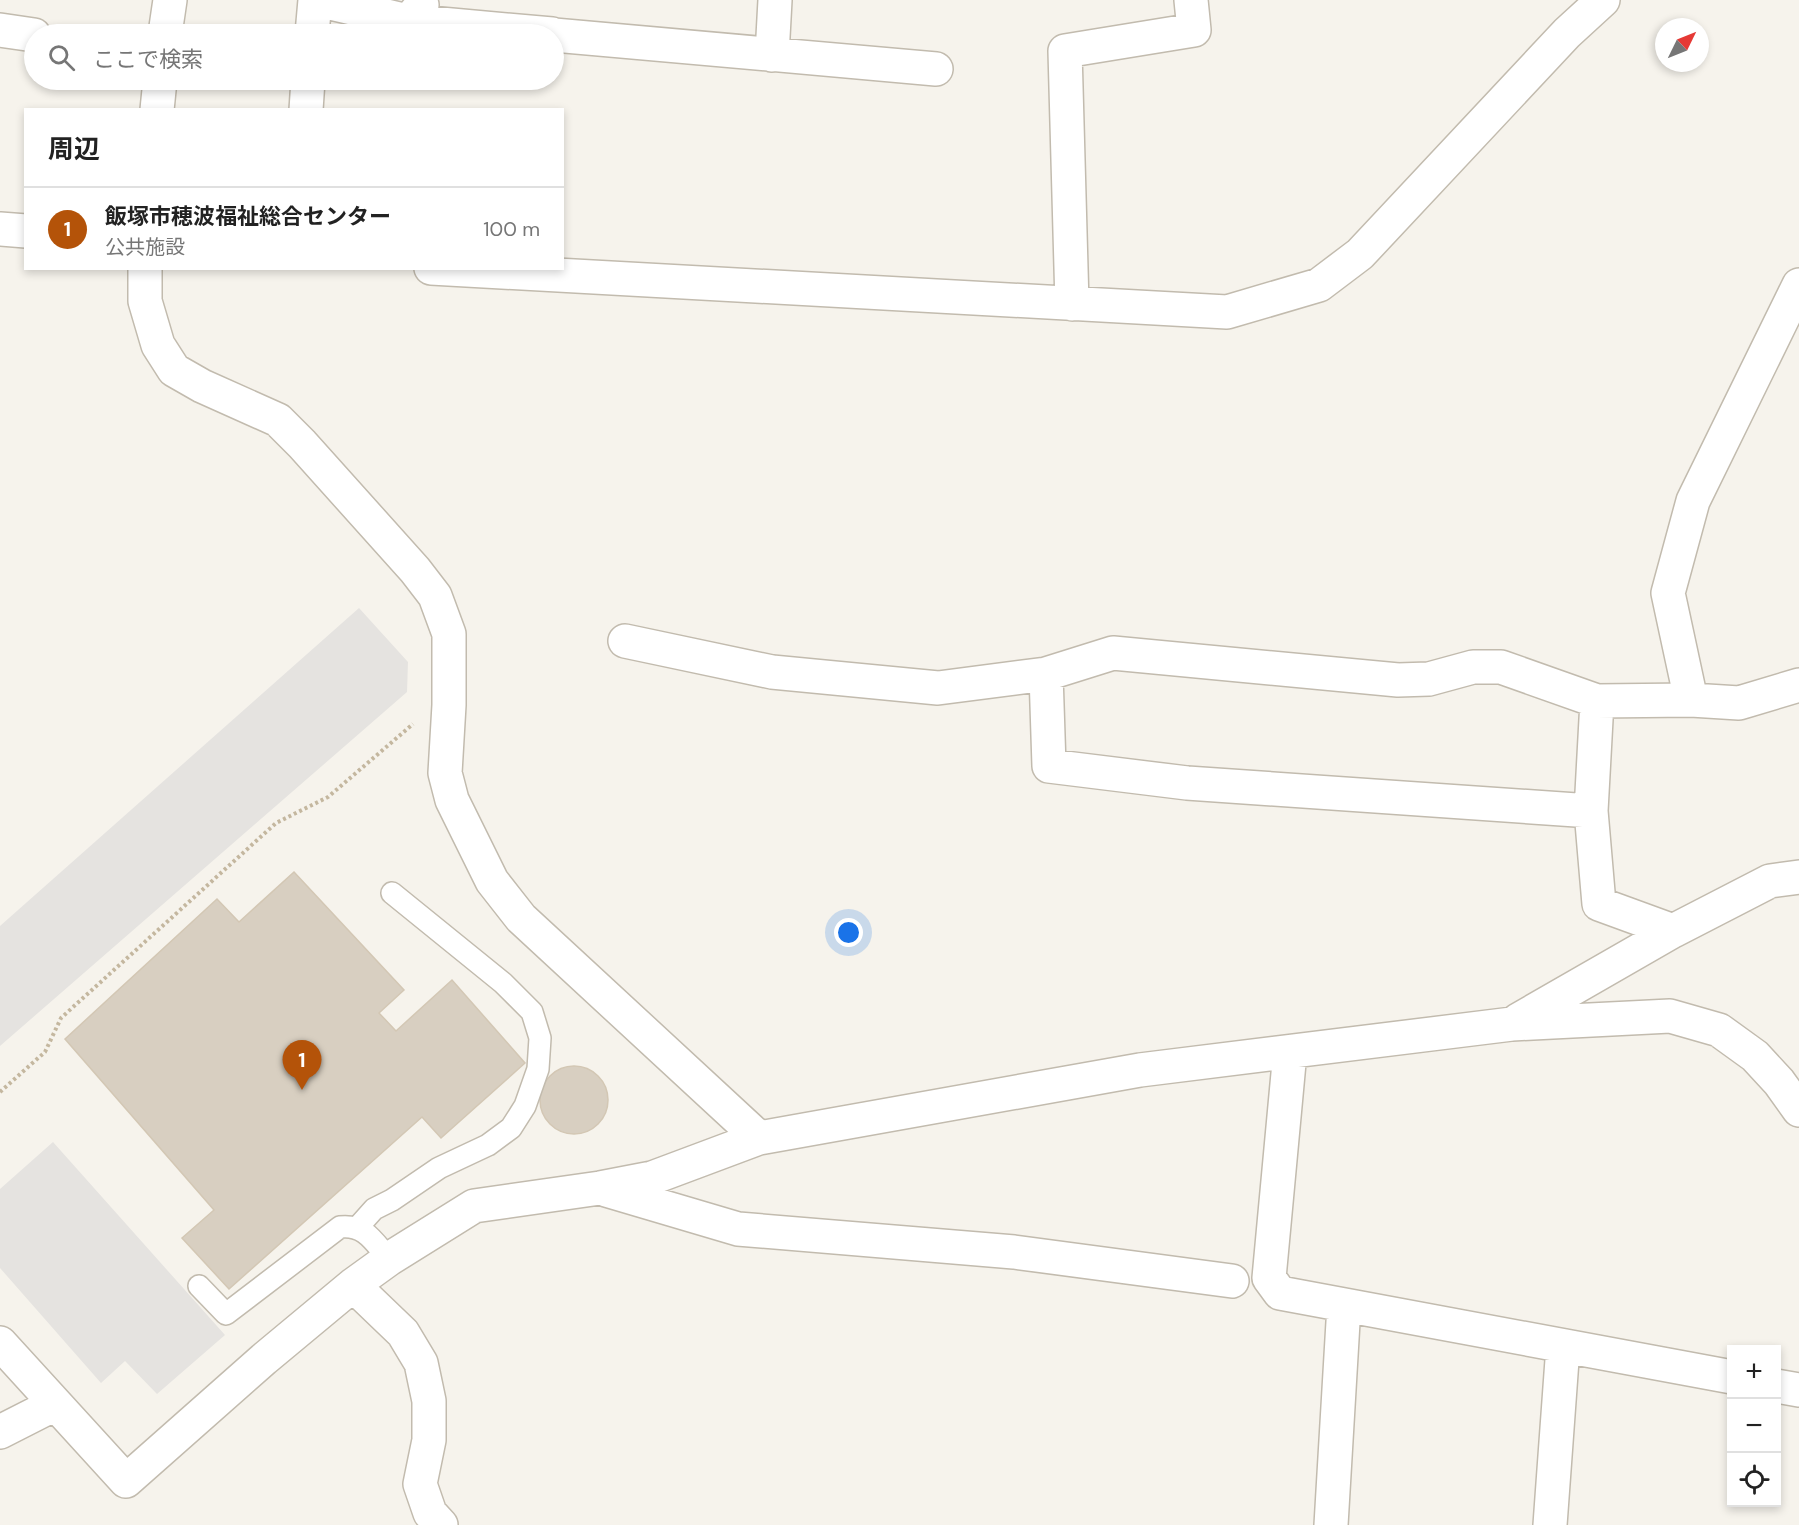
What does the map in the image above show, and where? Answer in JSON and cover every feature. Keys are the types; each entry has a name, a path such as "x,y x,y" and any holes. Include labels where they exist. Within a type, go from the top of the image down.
{"street":[{"path":"166,24 170,0"},
{"path":"313,24 316,0 417,11 491,24"},
{"path":"772,55 775,0"},
{"path":"1072,303 1065,51 1194,30 1191,0"},
{"path":"468,270 1227,312 1319,285 1360,255 1567,33 1603,0"},
{"path":"0,30 24,34"},
{"path":"564,36 936,69"},
{"path":"158,108 159,90"},
{"path":"306,108 307,90"},
{"path":"0,229 24,231"},
{"path":"145,270 145,301 158,345 174,370 202,386 278,420 415,570 435,596 449,634 449,705 445,773 452,800 492,881 521,918 759,1138"},
{"path":"1691,700 1668,593 1693,501 1799,285"},
{"path":"625,640 772,672 938,688 1047,674 1113,653 1398,680 1429,679 1473,667 1501,667 1597,701 1691,700 1739,703 1799,685"},
{"path":"1047,674 1049,766 1187,783 1591,811"},
{"path":"1597,701 1591,811 1599,904 1673,932"},
{"path":"1512,1024 1673,932 1770,881 1799,877"},
{"path":"0,1343 126,1481 264,1359 353,1285 389,1259 474,1206 652,1178 759,1138 1140,1070 1512,1024 1670,1016 1719,1030 1755,1056 1779,1082 1799,1110"},
{"path":"1290,1052 1269,1278 1280,1293 1727,1376"},
{"path":"600,1188 738,1229 1014,1252 1232,1281"},
{"path":"353,1285 403,1333 421,1364 429,1401 429,1440 420,1484 430,1513 441,1525"},
{"path":"1331,1525 1344,1305"},
{"path":"1550,1525 1563,1346"},
{"path":"1781,1387 1799,1390"},
{"path":"0,1432 55,1404"}],"lane":[{"path":"357,1228 374,1209 392,1200 439,1168 488,1145 510,1128 525,1106 538,1069 540,1038 532,1012 503,983 422,915 392,893"},
{"path":"199,1286 226,1314 340,1227 353,1226 366,1232 389,1259"}],"path":[{"path":"0,1092 45,1052 61,1018 276,823 327,797 416,721"}],"shaded area":[{"path":"359,608 408,662 407,692 0,1046 0,926"},
{"path":"53,1142 225,1335 157,1394 125,1361 101,1383 0,1268 0,1189"}],"building":[{"path":"294,872 404,990 379,1013 396,1031 452,980 525,1063 441,1138 422,1117 229,1289 182,1238 214,1210 65,1039 217,899 239,922"},
{"path":"567,1066 581,1066 593,1071 603,1081 608,1100 603,1119 593,1129 581,1134 567,1134 555,1129 545,1119 540,1107 540,1093 545,1081 555,1071"}],"place":[{"name":"飯塚市穂波福祉総合センター","path":"302,1090"}]}
